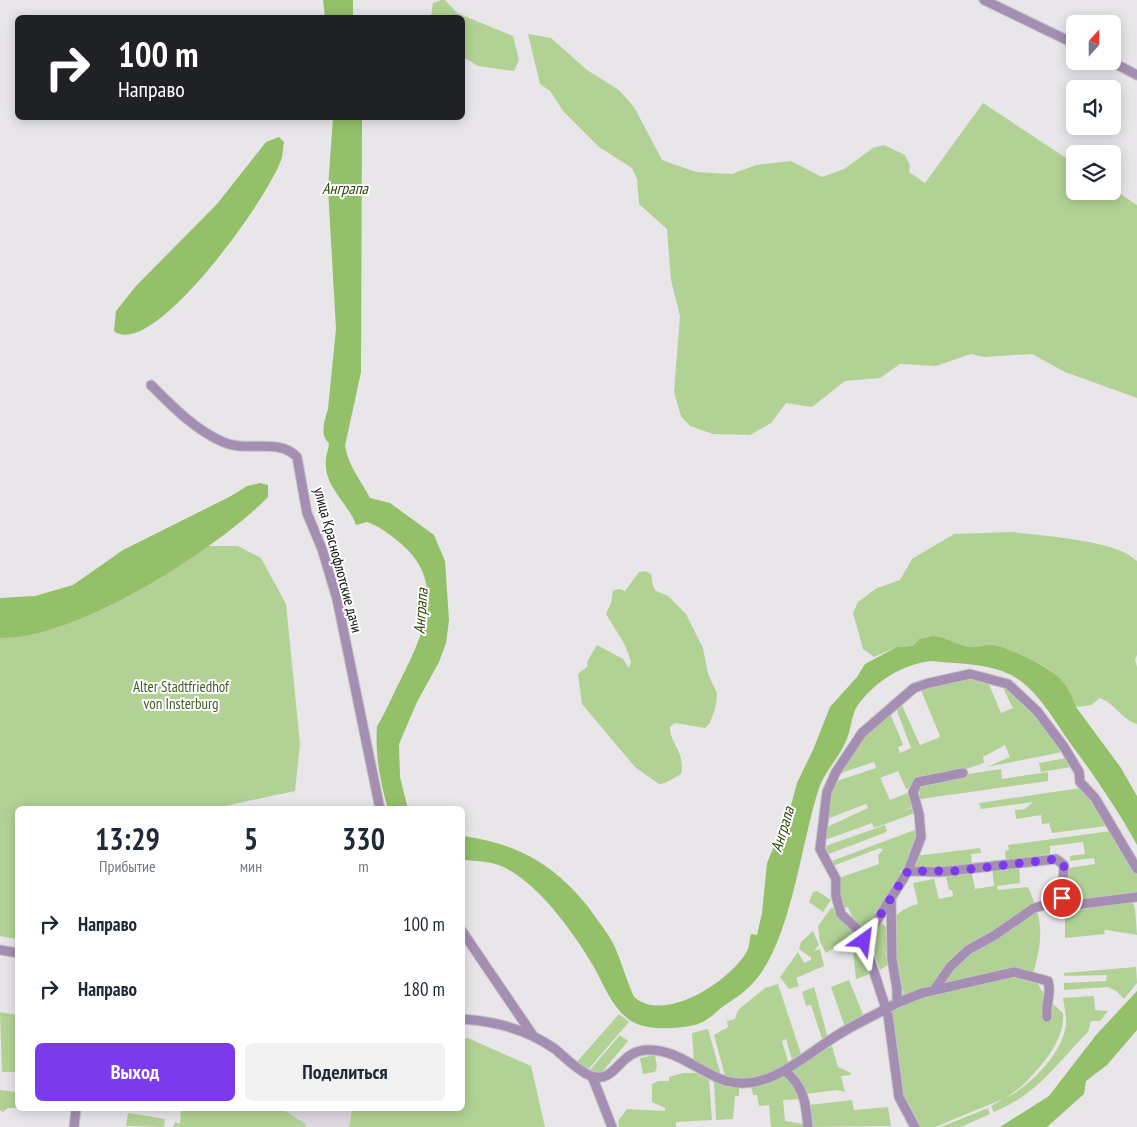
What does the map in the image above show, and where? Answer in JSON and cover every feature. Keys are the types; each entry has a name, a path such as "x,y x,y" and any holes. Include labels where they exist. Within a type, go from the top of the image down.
{"street":[{"path":"984,0 1066,40"},
{"path":"1121,67 1137,75"},
{"name":"улица Краснофлотские дачи","path":"150,385 194,424 224,442 285,448 297,457 307,513 325,558 337,599 379,806"},
{"path":"914,1127 899,1097 888,1015 864,941 856,928 841,914 836,896 836,879 820,849 827,792 836,772 862,733 914,688 946,678 970,674 1008,684 1037,711 1073,761 1079,772 1080,782 1095,798 1137,869"},
{"path":"864,941 908,871 921,837 919,814 913,792 918,782 962,773"},
{"path":"908,871 940,872 1056,859 1064,865 1062,898 1058,907"},
{"path":"934,990 950,967 968,950 995,935 1034,908 1045,904 1058,907 1137,897"},
{"path":"891,898 892,958 897,989 897,1003"},
{"path":"465,935 534,1037"},
{"path":"0,950 15,952"},
{"path":"465,1019 501,1025 534,1037 592,1076 604,1077 612,1074 628,1055 648,1050 672,1054 708,1074 738,1083 785,1071 841,1033 897,1003 934,990 1014,972 1048,981 1051,991 1046,1008 1047,1017"},
{"path":"785,1071 799,1085 805,1098 808,1127"},
{"path":"592,1076 612,1127"},
{"path":"74,1127 76,1111"}],"shaded area":[{"path":"285,1111 352,1111 349,1127 305,1127 306,1124"}],"green space":[{"path":"445,0 457,13 462,15 431,15 433,3"},
{"path":"465,16 513,36 519,60 514,71 478,66 465,58"},
{"path":"528,34 551,38 587,70 619,90 634,107 662,160 696,172 732,174 756,165 791,161 822,177 844,169 873,148 884,145 905,155 910,166 909,172 925,183 983,103 1066,158 1066,200 1121,200 1121,194 1137,205 1137,398 1065,372 1032,354 983,357 971,354 936,366 900,364 880,378 845,381 812,407 786,403 771,423 750,435 713,434 690,426 681,416 674,392 680,316 671,280 667,229 639,204 637,179 632,168 599,147 564,112 550,91 540,84"},
{"path":"1012,532 1060,537 1097,544 1113,548 1137,561 1137,655 1135,659 1137,667 1137,724 1131,722 1100,698 1091,705 1076,707 1065,686 1051,671 1008,649 993,645 964,646 941,638 928,637 919,639 913,646 897,647 874,657 863,649 853,613 858,602 877,588 900,580 912,559 954,534"},
{"name":"Alter Stadtfriedhof von Insterburg","path":"208,546 238,546 261,558 286,604 300,744 295,791 225,806 15,806 15,939 0,936 0,638 12,638 155,580"},
{"path":"645,571 651,574 656,591 668,596 686,614 703,648 708,674 717,693 716,706 710,723 705,728 675,723 670,727 670,733 681,760 681,774 665,783 659,784 635,767 582,704 578,674 587,667 588,660 597,645 623,659 629,668 631,662 625,645 606,614 611,603 613,591 619,589 625,591 639,572"},
{"path":"985,675 1001,713 1013,708 1000,682 1005,681 1067,751 987,767 1010,757 1005,745 983,757 984,763 906,789 898,771 880,778 890,800 913,791 916,805 899,813 916,806 918,812 874,828 872,823 825,840 827,827 868,808 866,804 827,819 834,782 876,768 874,762 838,774 862,737 890,713 903,745 898,747 900,753 911,748 896,708 901,703 920,745 938,738 940,736 920,688"},
{"path":"1072,757 1077,766 1041,772 1039,763"},
{"path":"1001,769 1002,779 1048,772 1048,781 920,799 919,789 931,780"},
{"path":"1081,788 1114,825 1052,833 1049,823 1042,824 1041,815 1016,819 1015,810 1025,809 1033,802 981,809 979,803"},
{"path":"885,825 887,831 884,833 826,855 823,847"},
{"path":"920,828 912,856 908,857 907,870 900,871 900,875 904,874 869,927 863,929 853,919 848,907 844,908 840,902 839,878 879,864 878,855 883,850 880,848 833,866 829,862"},
{"path":"1118,830 1137,870 1137,895 1065,905 1069,868 1095,864 1094,858 1070,861 1070,856 1085,854 1083,842 1050,846 1050,854 1006,860 1005,851 1009,850 1008,845"},
{"path":"980,848 981,853 971,854 972,864 912,870 915,856"},
{"path":"1019,863 1020,883 997,886 998,890 1028,887 1037,911 1040,930 1039,950 1033,974 1045,997 1063,1013 1063,1023 1053,1050 1041,1066 1026,1083 1006,1098 1035,1077 1044,1068 1058,1047 1066,1025 1063,998 1094,996 1095,1010 1108,1011 1100,1021 1091,1021 1088,1032 1046,1077 1009,1105 994,1112 991,1106 1003,1099 935,1127 919,1127 902,1093 886,1003 904,993 883,947 889,964 880,970 870,939 880,921 888,929 900,912 918,904 913,883 934,879 939,899 953,896 952,890 949,890 945,872 971,869 975,889 994,886 992,866"},
{"path":"817,891 831,900 823,912 809,902 813,892"},
{"path":"1132,900 1135,909 1137,935 1104,930 1105,934 1065,938 1065,915 1070,910"},
{"path":"831,908 834,908 839,916 851,926 872,967 868,968 870,974 856,979 853,949 849,945 839,948 837,946 826,953 820,942 818,926"},
{"path":"813,931 819,945 814,951 820,949 824,966 796,978 799,986 789,989 780,977 798,952 804,963 811,960 811,956 799,949 801,942"},
{"path":"1136,967 1137,983 1124,999 1116,991 1108,987 1064,990 1064,983 1106,981 1107,975 1064,976 1064,973"},
{"path":"849,980 865,1019 845,1027 831,987"},
{"path":"778,984 802,1057 793,1063 786,1039 782,1041 789,1065 746,1081 726,1079 714,1035 728,1027 727,1021 735,1019 738,1010 765,988"},
{"path":"814,987 828,1038 823,1042 811,1005 806,1006 802,992"},
{"path":"0,1012 15,1015 15,1072 2,1072"},
{"path":"619,1014 629,1022 586,1072 576,1063"},
{"path":"708,1029 722,1079 713,1075 711,1069 705,1069 694,1063 692,1033"},
{"path":"620,1035 628,1041 598,1077 589,1071"},
{"path":"465,1038 468,1038 531,1066 545,1127 349,1127 352,1111 465,1111"},
{"path":"832,1046 838,1067 851,1073 850,1075 841,1076 845,1092 837,1090 806,1094 791,1070"},
{"path":"655,1055 657,1067 655,1072 643,1074 640,1058"},
{"path":"683,1073 696,1073 709,1080 712,1120 676,1122 676,1127 619,1127 618,1121 627,1109 665,1111 665,1108 652,1102 652,1084 658,1081 669,1081 669,1077"},
{"path":"787,1076 803,1099 783,1100 785,1121 804,1124 804,1127 771,1127 769,1105 759,1106 757,1095 753,1095 751,1087 753,1085"},
{"path":"714,1081 739,1086 739,1096 735,1096 733,1119 716,1120"},
{"path":"0,1090 15,1092 15,1108 8,1108 3,1112 0,1110"},
{"path":"852,1100 854,1110 888,1107 891,1126 810,1127 809,1105"},
{"path":"988,1108 990,1114 961,1127 941,1127"},
{"path":"181,1111 285,1111 306,1124 305,1127 173,1127 175,1122 180,1124"},
{"path":"128,1113 165,1119 164,1127 126,1126"}],"water":[{"path":"323,0 353,0 353,15 325,15"},
{"name":"Анграпа","path":"333,120 362,120 361,372 345,446 352,467 370,498 390,503 434,535 445,561 449,620 446,643 439,662 417,702 399,744 400,777 407,806 387,806 379,768 377,726 417,646 427,609 427,591 423,574 414,558 399,542 376,526 367,522 356,525 328,478 326,457 329,443 323,431 328,409 336,329 328,188"},
{"path":"279,137 284,142 283,153 274,176 235,236 209,269 182,299 155,322 132,334 114,331 116,311 136,286 217,204 266,142"},
{"path":"260,483 268,485 268,497 245,518 215,542 143,588 104,608 66,624 31,635 0,638 0,598 35,596 73,585 123,550 231,496 247,486"},
{"name":"Анграпа","path":"933,636 970,647 993,645 1008,649 1035,661 1060,678 1073,698 1076,707 1121,768 1137,796 1137,845 1096,778 1050,713 1028,687 1011,675 992,668 933,661 911,666 889,676 871,690 856,708 846,741 819,788 786,919 776,944 765,966 749,988 699,1024 654,1028 631,1021 614,1004 594,967 566,924 541,896 515,874 501,866 487,862 465,860 465,836 501,844 534,858 562,879 589,908 613,943 634,997 647,1004 662,1005 679,1002 695,996 726,975 738,964 747,951 751,934 757,935 762,913 767,863 790,809 797,783 813,750 830,707 857,677 865,664 897,647 913,646 919,639"},
{"path":"1137,991 1137,1030 1107,1065 1086,1081 1084,1094 1047,1127 1000,1127 1049,1096 1096,1035"}],"route":[{"path":"864,941 908,871 955,871 1056,859 1064,865 1062,898"}]}
